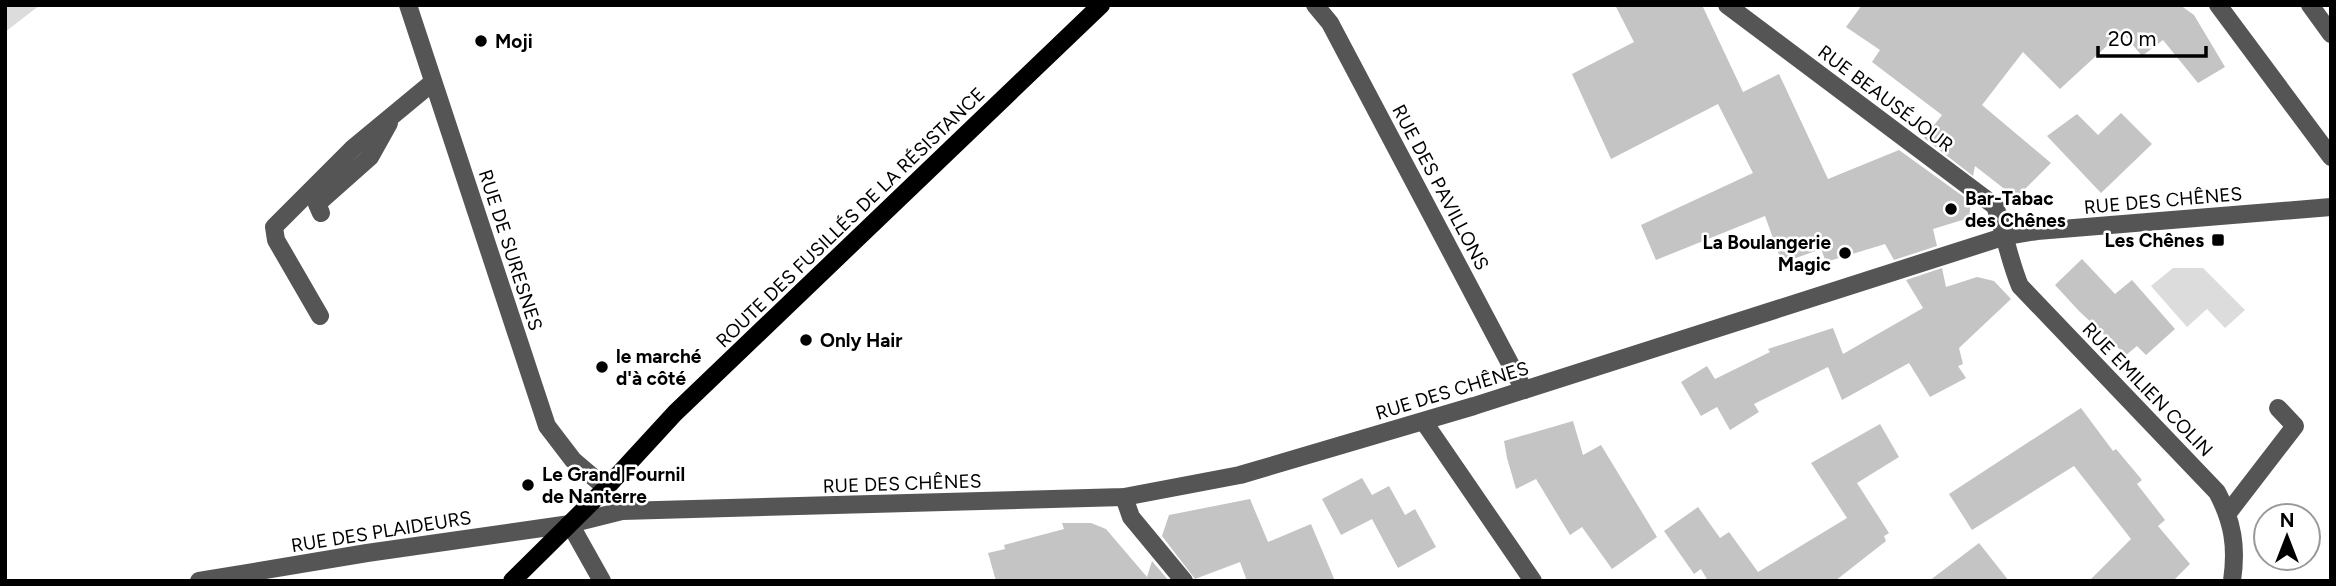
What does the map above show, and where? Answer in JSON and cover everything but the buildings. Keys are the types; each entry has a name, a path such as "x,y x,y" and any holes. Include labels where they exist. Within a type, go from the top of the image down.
{"main road":[{"name":"ROUTE DES FUSILLÉS DE LA RÉSISTANCE","path":"512,581 606,488 675,413 1101,5"}],"street":[{"name":"RUE DE SURESNES","path":"408,5 547,426 573,460 606,488"},
{"name":"RUE DES PAVILLONS","path":"1315,5 1331,23 1524,390"},
{"name":"RUE BEAUSÉJOUR","path":"1727,5 1995,206 2006,236"},
{"path":"2218,5 2331,158"},
{"path":"2310,5 2330,30"},
{"path":"320,316 276,240 274,227 352,149 433,82"},
{"path":"321,213 317,204 370,158 393,115"},
{"name":"RUE DES CHÊNES","path":"570,524 622,511 1124,497 1240,475 1424,422 2006,236 2037,231 2331,207"},
{"name":"RUE EMILIEN COLIN","path":"2006,236 2011,265 2020,286 2217,492 2228,513 2235,543 2232,581"},
{"path":"2228,513 2295,426 2278,408"},
{"path":"1424,422 1533,581"},
{"path":"1124,497 1130,517 1184,581"},
{"path":"570,524 602,581"},
{"name":"RUE DES PLAIDEURS","path":"199,581 367,553 570,524"}],"shaded area":[{"path":"5,5 40,5 5,32"},
{"path":"2173,268 2203,268 2245,310 2225,328 2207,309 2187,327 2151,286"}],"place":[{"name":"Moji","path":"481,41"},
{"name":"Bar-Tabac des Chênes","path":"1951,209"},
{"name":"Les Chênes","path":"2218,240"},
{"name":"La Boulangerie Magic","path":"1845,253"},
{"name":"Only Hair","path":"806,340"},
{"name":"le marché d'à côté","path":"602,367"},
{"name":"Le Grand Fournil de Nanterre","path":"528,485"}]}
